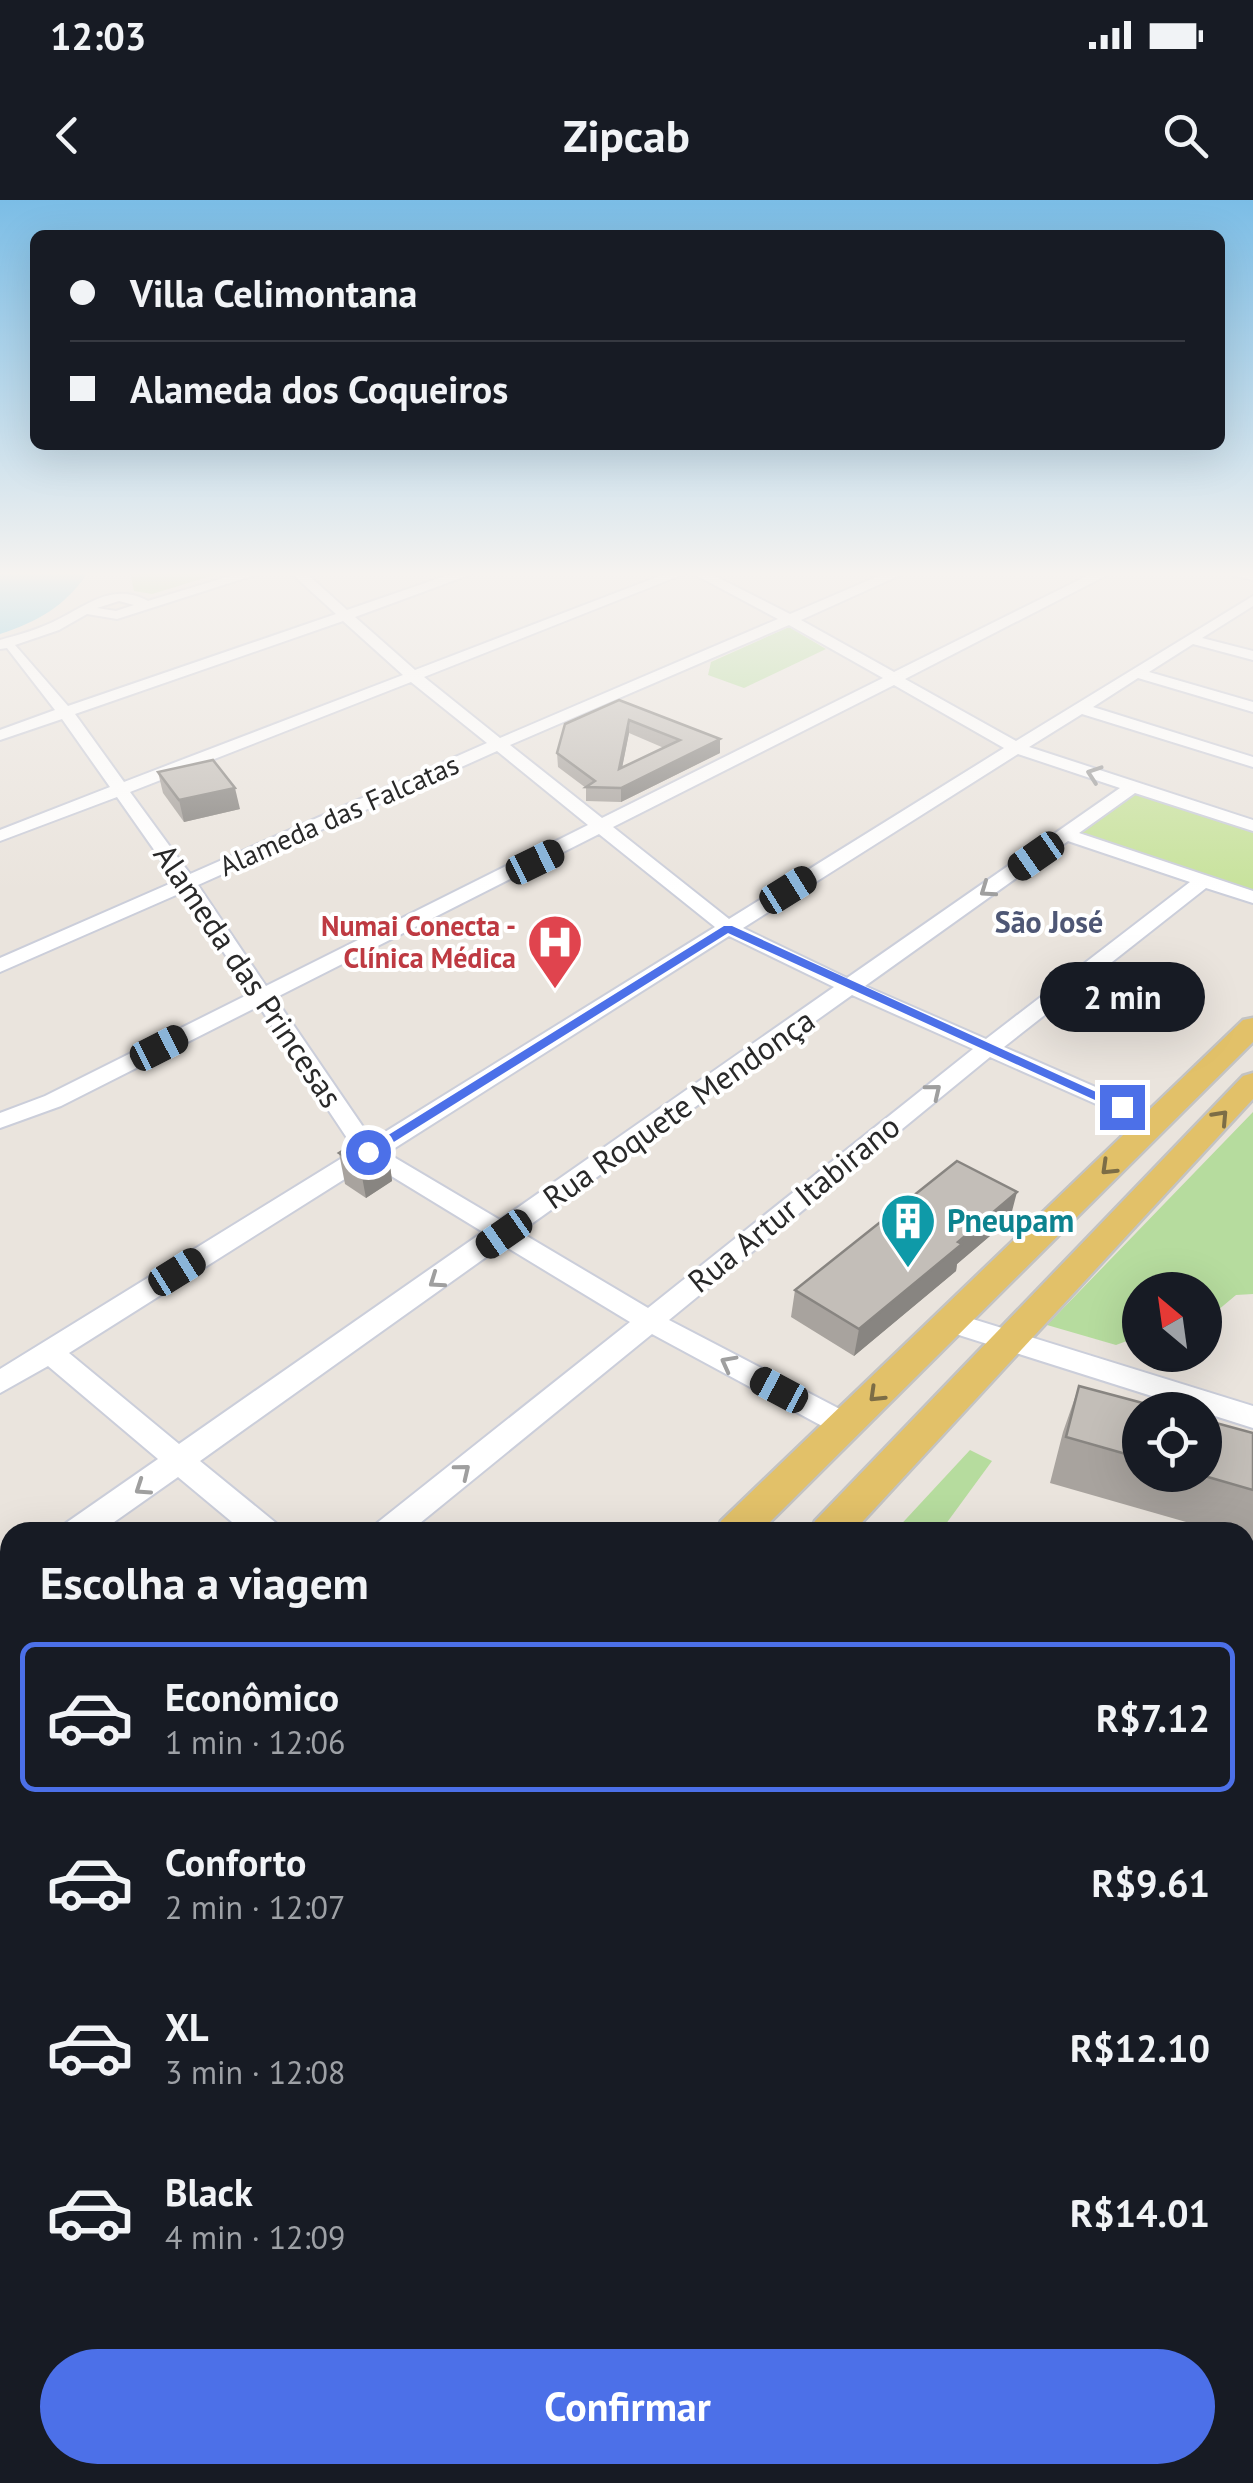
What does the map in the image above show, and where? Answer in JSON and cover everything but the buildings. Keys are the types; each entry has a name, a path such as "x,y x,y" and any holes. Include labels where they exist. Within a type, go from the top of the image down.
{"main road":[{"path":"744,1522 1253,1026"},
{"path":"839,1522 1253,1082"}],"street":[{"name":"Alameda das Princesas","path":"33,679 65,712 186,882 368,1152 649,1321 844,1425"},
{"path":"0,735 160,679"},
{"path":"0,836 403,679"},
{"path":"416,679 728,928 850,987 1156,1122"},
{"name":"Alameda das Falcatas","path":"0,966 653,679"},
{"path":"0,1121 53,1101 897,679"},
{"path":"0,1383 1127,679"},
{"path":"1155,679 1253,707"},
{"path":"894,680 1016,748 1253,826"},
{"path":"1079,708 1253,762"},
{"name":"Rua Roquete Mendonça","path":"92,1522 1132,787"},
{"path":"1066,834 1253,897"},
{"name":"Rua Artur Itabirano","path":"400,1522 988,1048 1204,880"},
{"path":"950,1322 1253,1417"},
{"path":"50,1352 253,1522"}],"green space":[{"path":"718,679 764,679 744,688"},
{"path":"1136,792 1253,830 1253,891 1081,833"},
{"path":"1253,1112 1253,1294 1236,1295 1222,1307 1222,1272 1122,1272 1122,1343 1116,1345 1047,1325"},
{"path":"970,1450 992,1461 947,1522 903,1522"}],"place":[{"name":"Numai Conecta - Clínica Médica","path":"555,991"},
{"name":"Pneupam","path":"908,1270"}],"district":[{"name":"São José","path":"1049,923"}],"route":[{"path":"368,1152 728,928 850,987 1122,1107"}]}
